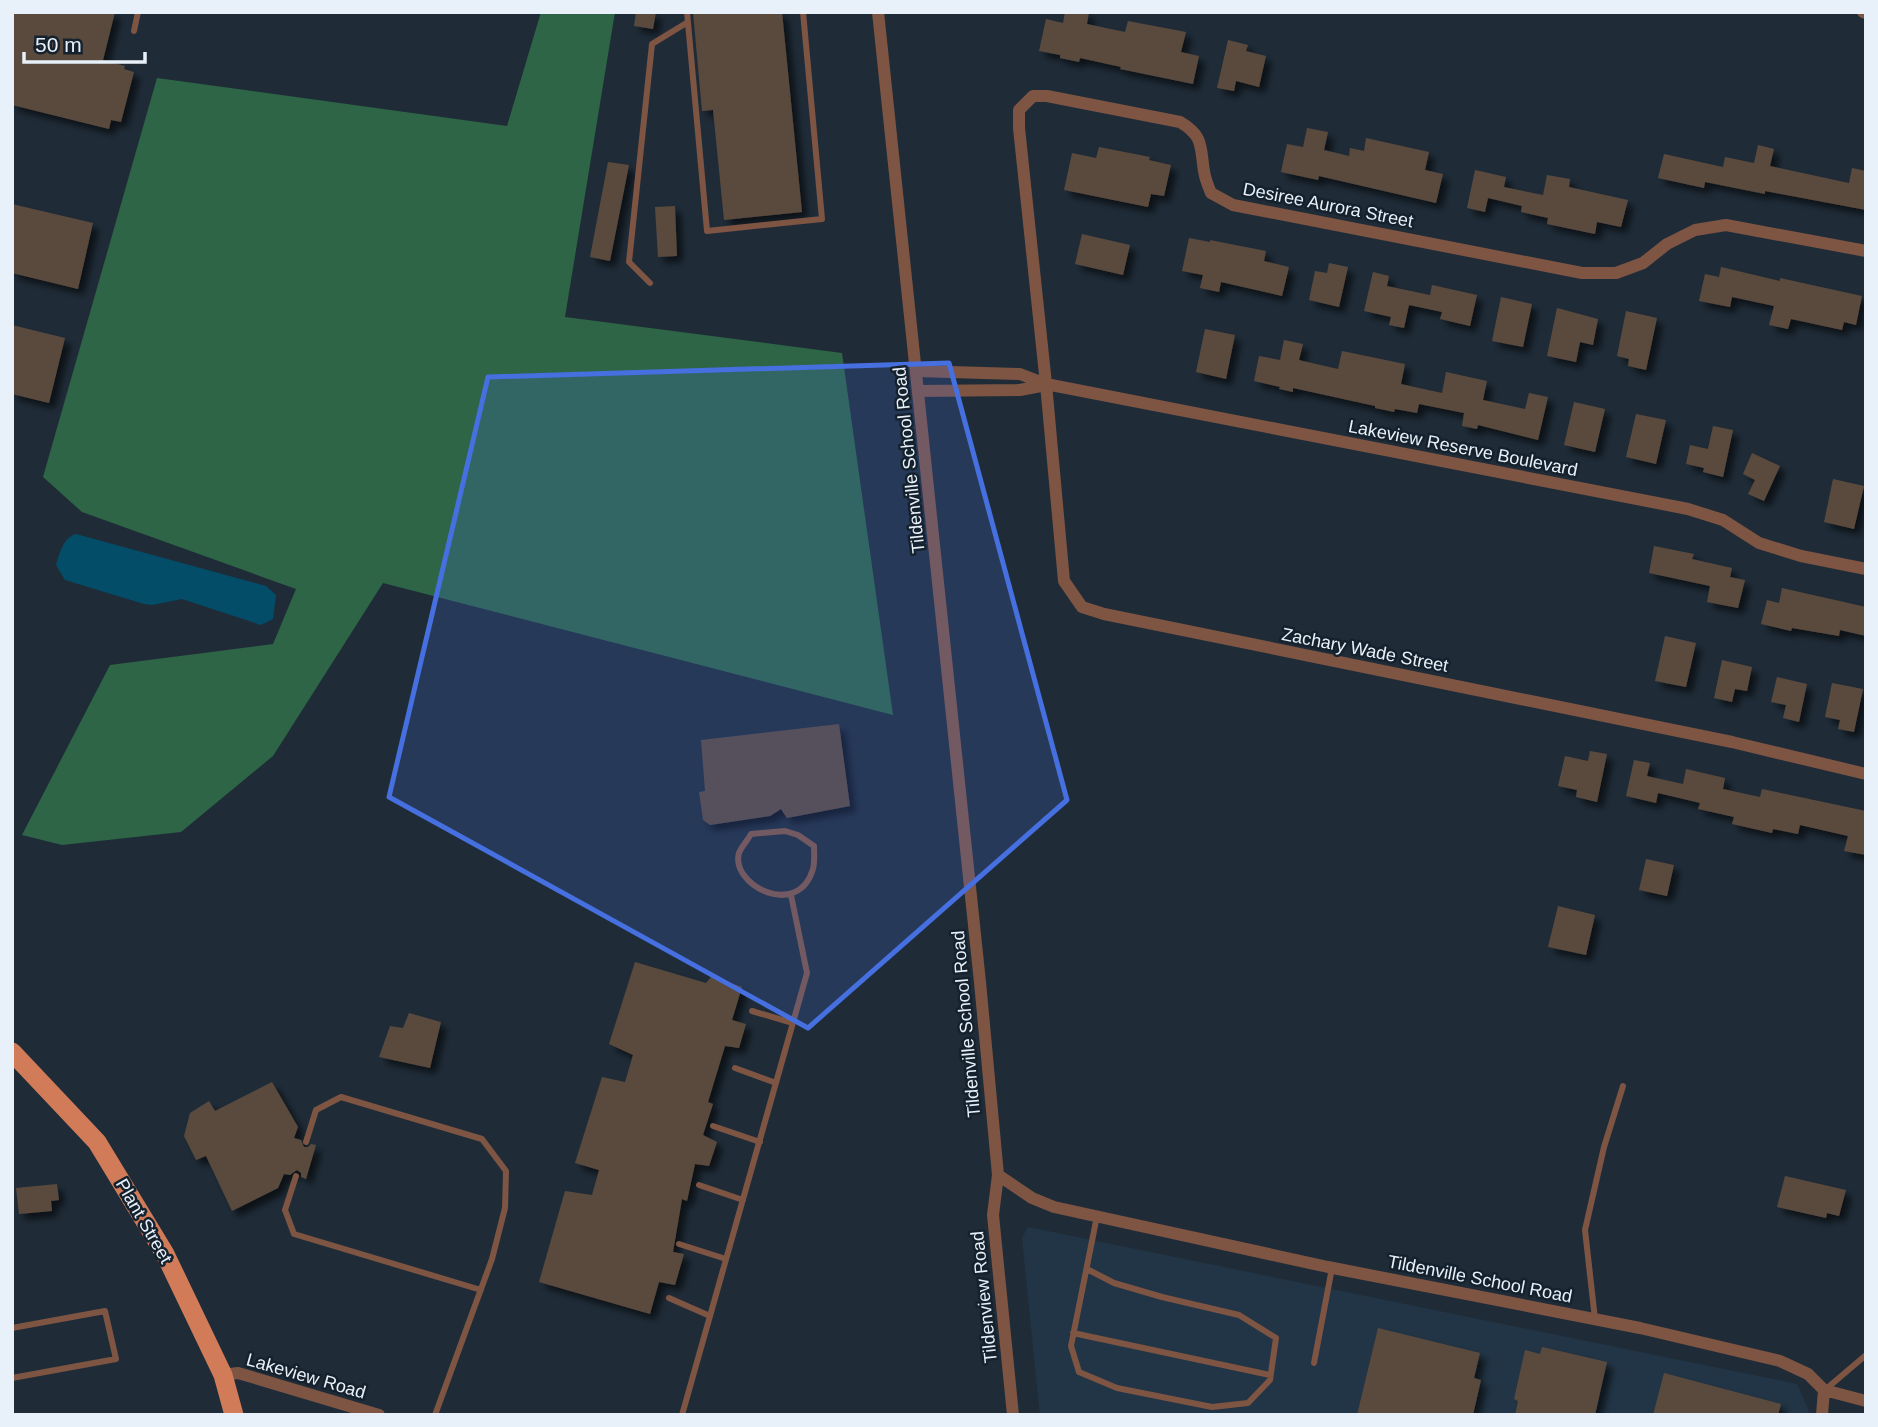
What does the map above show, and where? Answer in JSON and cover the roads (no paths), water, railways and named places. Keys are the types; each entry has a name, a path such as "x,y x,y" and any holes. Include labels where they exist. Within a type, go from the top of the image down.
{"main road":[{"name":"Plant Street","path":"12,1052 97,1142 165,1254 223,1375 234,1415"}],"street":[{"name":"Tildenville School Road","path":"878,12 998,1175 1032,1198 1054,1207 1332,1268 1595,1319 1780,1361 1808,1374 1824,1390"},
{"name":"Desiree Aurora Street","path":"1046,384 1018,128 1019,110 1033,96 1047,96 1180,122 1193,130 1203,149 1204,170 1210,193 1233,205 1582,273 1616,273 1643,263 1667,244 1695,230 1726,225 1866,251"},
{"name":"Lakeview Reserve Boulevard","path":"917,371 1020,373 1046,384 1688,509 1723,520 1759,543 1801,556 1866,569"},
{"name":"Lakeview Reserve Boulevard","path":"919,391 1020,390 1046,384"},
{"name":"Zachary Wade Street","path":"1046,384 1064,581 1082,607 1104,614 1732,742 1866,774"},
{"name":"Tildenview Road","path":"998,1175 993,1215 1013,1415"},
{"name":"Lakeview Road","path":"223,1375 238,1373 379,1415"},
{"path":"1822,1415 1824,1390 1866,1401"}],"lane":[{"path":"134,31 138,12"},
{"path":"687,12 707,232 822,219 803,12"},
{"path":"650,283 629,262 652,44 688,22"},
{"path":"785,831 798,835 814,846 813,868 804,886 791,895 770,895 751,884 740,869 738,854 751,834 785,831"},
{"path":"682,1415 807,973 791,895"},
{"path":"752,1012 793,1023"},
{"path":"735,1068 776,1083"},
{"path":"1595,1319 1585,1230 1604,1147 1623,1086"},
{"path":"306,1142 316,1110 341,1097 482,1139 506,1171 505,1208 492,1259 435,1415"},
{"path":"713,1126 760,1142"},
{"path":"296,1176 285,1210 294,1234 481,1290"},
{"path":"699,1185 743,1200"},
{"path":"1087,1269 1114,1283 1238,1315 1276,1338 1270,1380 1248,1403 1212,1407 1117,1388 1079,1372 1071,1346 1097,1216"},
{"path":"679,1244 726,1259"},
{"path":"1314,1363 1332,1268"},
{"path":"669,1298 710,1316"},
{"path":"12,1328 105,1311 116,1359 12,1378"},
{"path":"1073,1333 1270,1375"},
{"path":"1824,1390 1866,1355"}],"water":[{"path":"76,534 266,586 276,595 273,619 261,625 182,599 144,604 65,580 56,565 65,542"}]}
